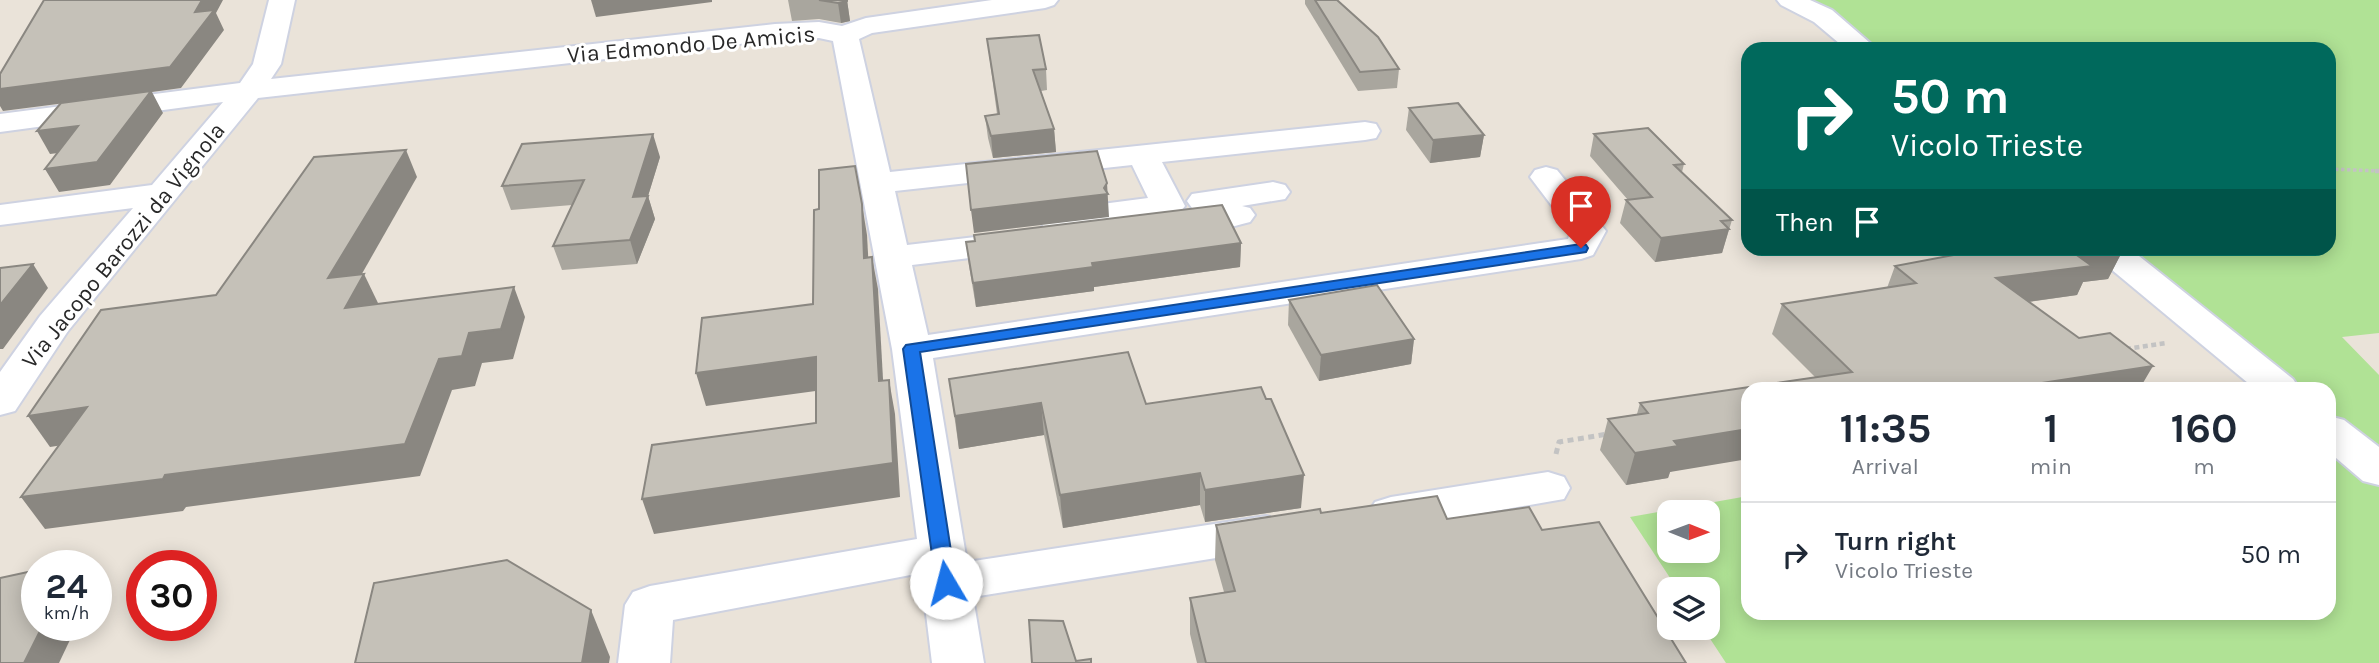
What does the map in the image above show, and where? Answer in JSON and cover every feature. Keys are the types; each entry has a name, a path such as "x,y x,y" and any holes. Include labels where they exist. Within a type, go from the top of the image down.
{"street":[{"path":"249,90 267,64 282,0"},
{"path":"845,35 866,26 887,22 1045,0"},
{"path":"1790,0 1823,16 1855,42"},
{"name":"Via Edmondo De Amicis","path":"0,122 249,90 775,32 819,30 845,35 912,349 958,663"},
{"name":"Via Jacopo Barozzi da Vignola","path":"0,402 54,324 249,90"},
{"path":"877,183 1364,131"},
{"path":"1143,155 1168,206"},
{"path":"912,349 1581,248 1589,231 1546,177"},
{"path":"978,230 1273,192"},
{"path":"0,215 162,194"},
{"path":"892,257 1238,215"},
{"path":"2116,256 2272,382"},
{"path":"2336,436 2379,470"},
{"path":"1356,519 1548,488"},
{"path":"644,663 650,606 944,567 1302,527"}],"path":[{"path":"2336,169 2379,171"},
{"path":"2118,351 2213,335"},
{"path":"1548,488 1559,442 1613,433"}],"green space":[{"path":"1806,0 2379,0 2379,333 2342,337 2379,375 2379,663 1726,663 1711,640 1720,640 1720,577 1669,577 1661,564 1720,564 1720,501 1741,497 1741,620 2336,620 2336,382 2295,382 2130,256 2336,256 2336,42 1870,42 1847,22"},
{"path":"1657,512 1657,558 1630,517"}],"building":[{"path":"44,0 202,0 195,12 214,10 170,67 0,89 0,74"},
{"path":"819,0 847,0 847,1 838,3"},
{"path":"1315,0 1337,0 1378,37 1399,69 1360,72"},
{"path":"1039,35 1046,69 1033,70 1054,129 991,136 985,116 999,114 987,39"},
{"path":"151,91 97,162 45,169 78,126 37,131 61,103"},
{"path":"1458,103 1484,135 1433,140 1409,108"},
{"path":"1648,128 1684,164 1674,165 1732,220 1721,221 1729,229 1661,238 1626,200 1652,197 1594,134"},
{"path":"653,134 633,197 648,196 630,240 553,246 584,180 502,186 522,144"},
{"path":"406,150 328,278 364,274 345,308 514,287 501,329 469,333 462,356 439,359 405,444 165,475 163,479 21,497 87,407 28,416 101,310 216,295 314,157"},
{"path":"1097,151 1107,183 1104,188 1108,194 971,210 966,164"},
{"path":"855,166 862,204 864,258 872,257 879,381 889,380 893,463 642,499 652,445 816,423 816,357 696,373 702,318 813,304 814,210 819,209 819,170"},
{"path":"1222,205 1241,243 1092,263 1093,267 973,283 966,242 975,241 974,235"},
{"path":"1948,256 2078,256 2092,266 1996,278 2079,338 2110,333 2153,366 2049,382 1784,382 1852,372 1782,304 1916,283 1895,266"},
{"path":"33,264 0,305 0,268"},
{"path":"1377,285 1414,339 1321,355 1289,300"},
{"path":"1128,352 1146,404 1261,387 1266,399 1271,399 1304,475 1205,490 1200,473 1060,495 1041,403 955,416 949,379"},
{"path":"1741,388 1741,430 1674,441 1678,446 1635,453 1608,419 1648,413 1640,403"},
{"path":"1437,496 1447,519 1529,507 1542,530 1599,522 1657,616 1657,640 1672,640 1686,663 1206,663 1190,598 1235,591 1216,525 1320,509 1321,513"},
{"path":"507,560 591,610 582,663 355,663 374,583"},
{"path":"21,573 21,641 35,641 24,663 0,663 0,578"},
{"path":"1029,620 1063,621 1076,661 1091,659 1091,663 1032,663"}],"route":[{"path":"946,583 912,349 1581,248"}]}
